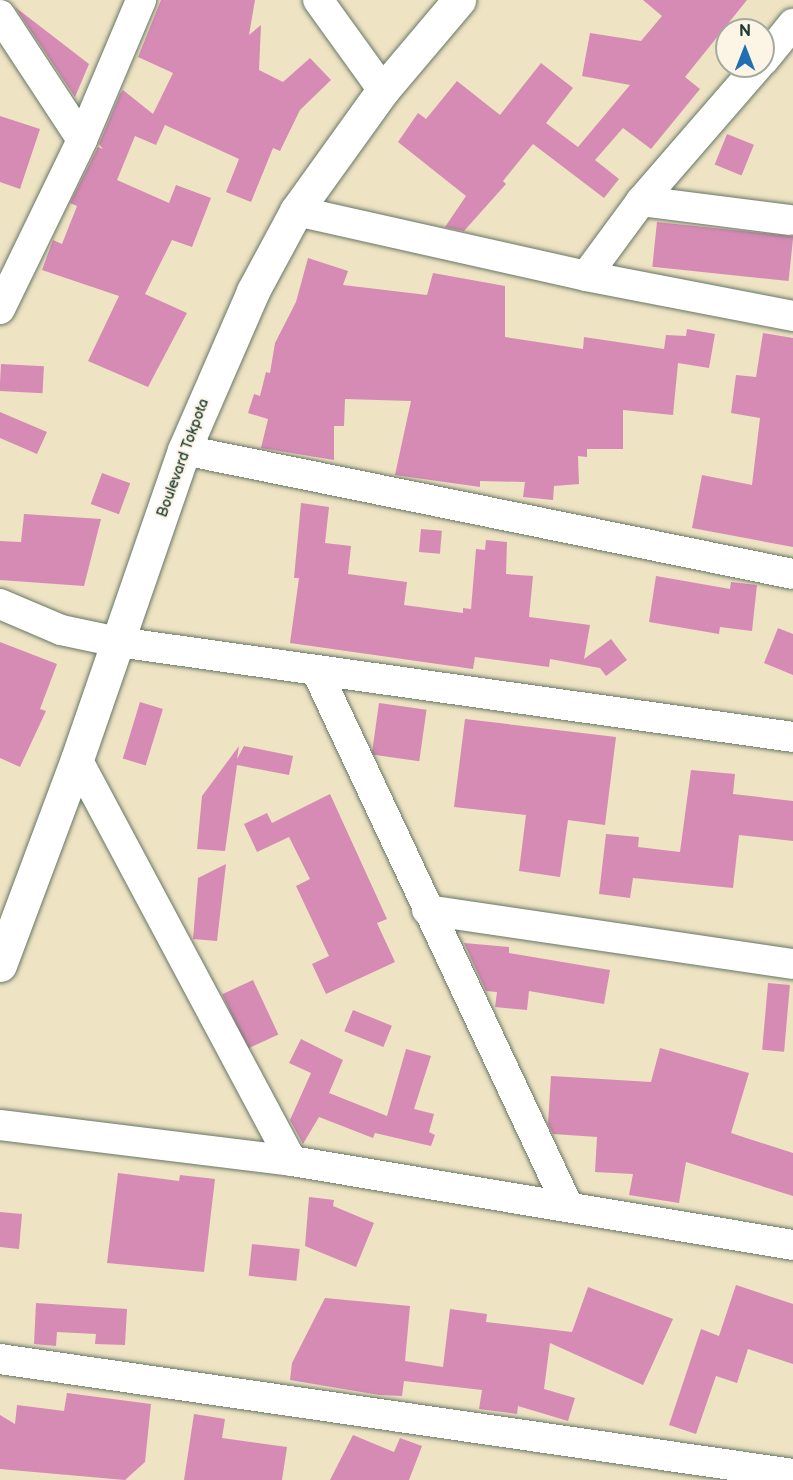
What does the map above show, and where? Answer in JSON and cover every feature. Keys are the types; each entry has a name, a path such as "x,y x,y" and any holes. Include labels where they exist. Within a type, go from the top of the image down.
{"street":[{"path":"0,309 82,140 141,0"},
{"path":"318,0 383,90"},
{"name":"Boulevard Tokpota","path":"0,965 77,759 184,450 218,365 296,211 383,90 459,0"},
{"path":"0,15 82,140"},
{"path":"775,53 793,24"},
{"path":"586,276 641,201 754,78"},
{"path":"641,201 790,220"},
{"path":"296,211 586,276 793,316"},
{"path":"184,450 793,574"},
{"path":"0,604 61,630 118,642 316,672 793,737"},
{"path":"316,672 567,1204"},
{"path":"77,759 292,1161"},
{"path":"427,910 793,964"},
{"path":"0,1125 292,1161 567,1204 793,1245"},
{"path":"0,1359 662,1468 793,1474"}],"building":[{"path":"161,0 255,0 249,35 261,25 259,70 283,82 310,58 331,80 300,110 280,151 273,148 251,202 226,192 239,159 165,125 156,145 135,136 117,180 169,203 176,185 211,198 192,247 172,240 145,294 187,313 148,387 88,361 119,296 42,270 53,240 62,244 77,206 70,203 98,147 103,149 99,144 120,94 123,90 153,114 173,73 138,57"},
{"path":"643,0 747,0 733,18 715,18 715,40 685,77 700,89 651,149 623,128 595,160 619,179 604,198 533,144 503,181 506,184 464,231 445,227 466,196 398,142 418,113 426,119 457,81 500,115 541,63 573,88 546,123 578,147 630,85 582,76 590,33 641,41 662,16"},
{"path":"15,7 89,64 75,97"},
{"path":"0,116 40,129 20,189 0,182"},
{"path":"727,134 754,145 742,175 715,165"},
{"path":"657,222 793,236 789,281 652,267"},
{"path":"308,258 348,271 343,285 427,295 433,273 505,286 505,337 583,349 584,337 664,349 666,335 686,336 687,329 715,334 709,368 678,363 673,415 623,410 623,449 587,449 587,457 578,456 579,484 554,486 553,500 523,497 525,482 480,481 480,487 395,475 411,401 345,399 344,426 334,426 334,460 261,448 268,419 248,413 254,394 260,396 266,372 270,373 275,343 296,302"},
{"path":"763,333 793,338 793,547 692,528 702,475 752,485 760,418 731,413 736,375 756,377"},
{"path":"1,364 44,366 43,393 0,391"},
{"path":"0,412 47,432 37,454 0,438"},
{"path":"102,473 130,483 119,514 91,504"},
{"path":"301,503 329,507 325,543 351,546 348,574 407,582 404,605 463,613 463,608 471,609 476,549 485,550 486,540 507,542 506,574 533,576 529,617 590,625 584,659 611,639 627,660 606,676 600,668 550,659 549,667 475,657 473,669 290,643 299,578 294,578"},
{"path":"24,514 101,519 84,586 0,580 0,541 21,542"},
{"path":"421,529 442,531 440,554 419,552"},
{"path":"656,576 730,589 731,582 757,585 752,631 720,627 719,634 649,622"},
{"path":"778,628 793,634 793,675 764,663"},
{"path":"0,642 57,664 40,709 46,711 20,767 0,758"},
{"path":"140,702 163,709 146,765 123,758"},
{"path":"379,703 427,710 419,761 372,754"},
{"path":"465,719 616,737 605,825 568,820 560,877 519,871 526,815 454,807"},
{"path":"239,746 237,759 244,746 293,756 289,775 237,765 225,851 197,849 202,796"},
{"path":"691,770 735,774 733,794 793,801 793,841 739,835 733,888 633,878 630,898 599,894 606,834 639,837 638,847 680,852"},
{"path":"330,794 387,919 377,923 395,962 326,994 312,964 329,956 296,886 310,879 289,837 257,852 244,824 267,813 272,823"},
{"path":"226,864 217,941 193,939 198,878"},
{"path":"464,943 509,947 509,953 610,970 604,1004 529,991 527,1010 495,1007 497,992 486,991"},
{"path":"253,980 278,1034 248,1049 222,994"},
{"path":"768,983 790,985 784,1052 762,1050"},
{"path":"353,1010 392,1026 383,1047 344,1031"},
{"path":"301,1039 343,1060 329,1093 387,1116 406,1049 431,1056 414,1109 434,1114 429,1132 435,1135 431,1146 375,1133 373,1138 319,1117 303,1144 290,1120 311,1073 289,1063"},
{"path":"660,1048 749,1073 731,1133 793,1153 793,1196 686,1162 679,1203 629,1195 633,1174 595,1172 597,1137 553,1134 548,1124 551,1076 651,1082"},
{"path":"118,1173 179,1181 180,1175 215,1179 204,1272 107,1263"},
{"path":"309,1197 334,1200 333,1206 374,1223 356,1267 305,1246"},
{"path":"0,1212 22,1214 19,1249 0,1247"},
{"path":"252,1244 300,1249 296,1281 249,1276"},
{"path":"736,1285 793,1304 793,1364 748,1349 737,1383 716,1376 696,1434 669,1425 701,1329 719,1336"},
{"path":"588,1287 673,1319 643,1385 550,1343 544,1389 575,1398 568,1421 518,1406 517,1414 479,1409 482,1390 404,1381 402,1396 379,1395 290,1380 292,1363 325,1298 410,1306 405,1361 443,1367 450,1309 487,1314 486,1322 572,1332"},
{"path":"36,1303 127,1309 125,1345 95,1344 96,1334 57,1332 56,1346 34,1344"},
{"path":"67,1393 151,1404 145,1462 125,1480 0,1469 0,1415 15,1424 17,1405 64,1411"},
{"path":"194,1414 225,1419 222,1438 287,1447 282,1480 184,1480"},
{"path":"353,1435 394,1452 400,1438 422,1446 409,1480 330,1480"}]}
